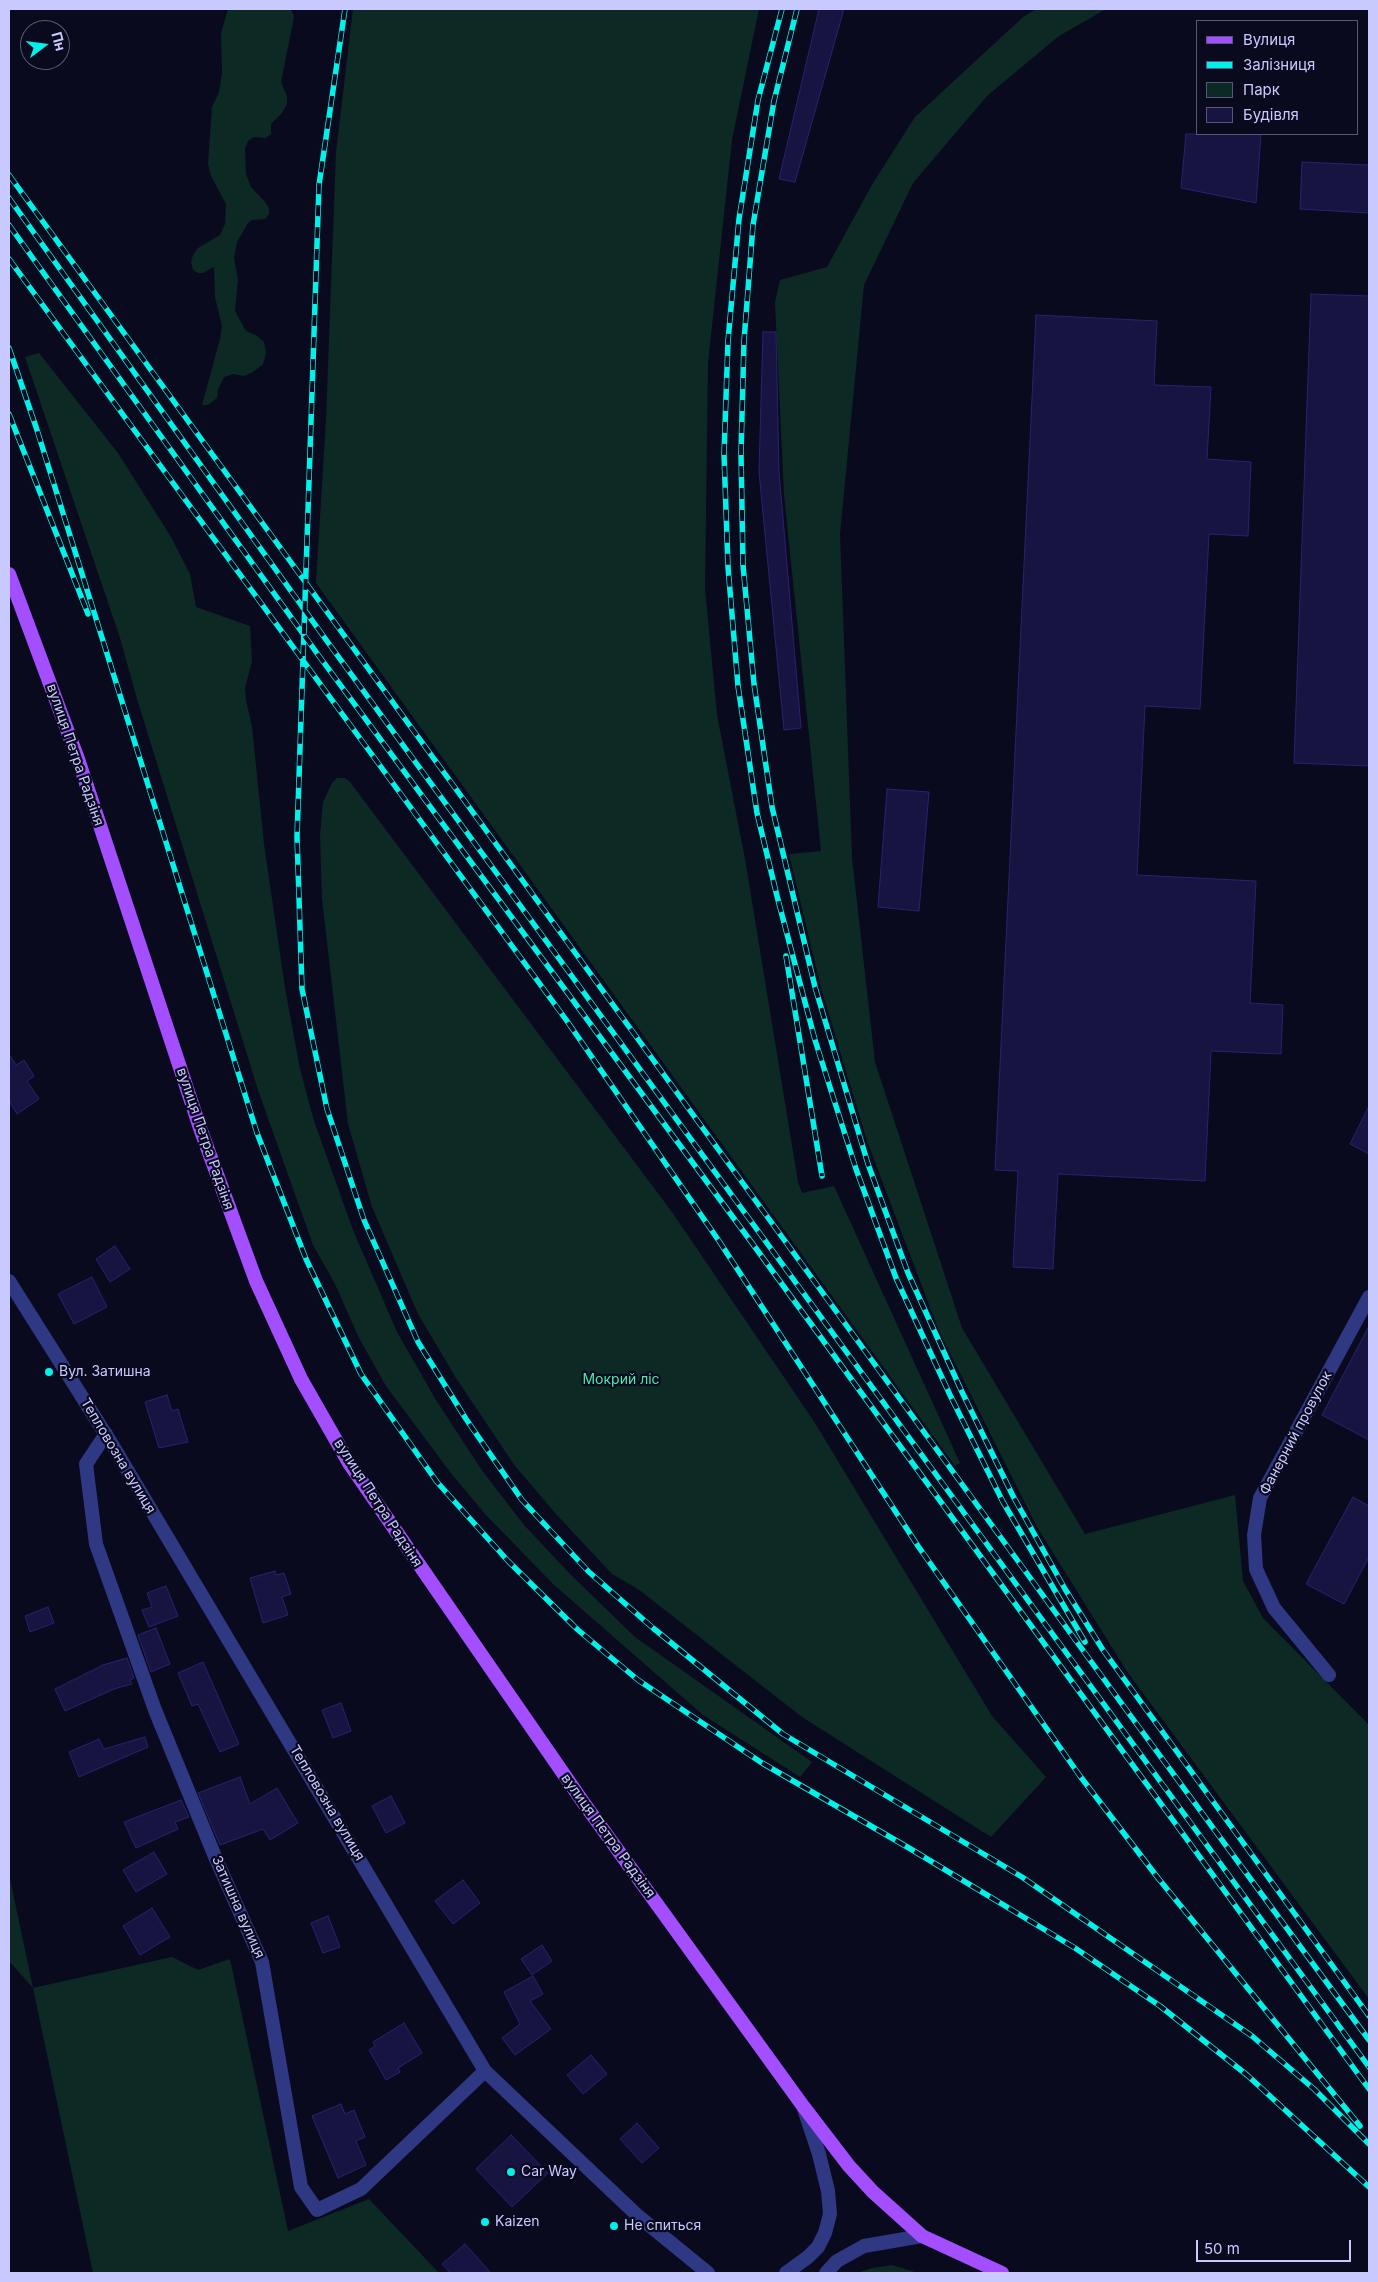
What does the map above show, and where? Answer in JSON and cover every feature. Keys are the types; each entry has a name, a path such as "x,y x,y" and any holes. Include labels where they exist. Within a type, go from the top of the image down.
{"main road":[{"name":"вулиця Петра Радзіня","path":"9,574 78,759 200,1128 256,1281 302,1379 349,1464 583,1802 803,2106 849,2166 873,2192 922,2236 1002,2273"}],"street":[{"name":"Тепловозна вулиця","path":"9,1281 106,1434 485,2072 638,2216 708,2273"},
{"name":"Фанерний провулок","path":"1329,1675 1274,1608 1256,1570 1254,1535 1260,1498 1369,1297"},
{"name":"Затишна вулиця","path":"106,1434 86,1464 96,1544 155,1710 216,1859 262,1962 301,2187 317,2210 362,2189 485,2072"},
{"path":"786,2273 808,2258 818,2246 825,2233 830,2214 828,2191 819,2154 803,2106"},
{"path":"826,2273 837,2261 864,2246 922,2236"}],"green space":[{"path":"228,9 291,9 294,17 281,82 287,96 287,104 282,113 271,124 271,134 266,138 254,137 248,141 245,149 246,174 251,187 269,208 269,214 265,219 252,220 248,223 237,242 234,258 238,280 235,311 246,331 256,335 264,342 266,353 263,364 253,372 244,376 233,374 224,377 218,390 217,398 208,405 202,405 222,326 215,297 214,267 203,273 198,273 193,270 191,262 198,248 220,235 225,224 226,204 211,176 208,164 212,107 219,92 222,73 221,33"},
{"path":"353,9 759,9 732,140 708,363 705,588 717,715 745,859 798,1182 802,1193 834,1186 960,1463 955,1466 316,583 326,419 336,152"},
{"path":"1036,9 1106,9 1059,36 987,96 913,183 864,285 840,534 852,858 875,1062 962,1328 1085,1534 1235,1495 1243,1581 1263,1618 1369,1725 1369,1999 1128,1673 1037,1527 939,1331 867,1141 821,988 789,854 821,851 784,495 775,302 780,280 827,267 873,183 915,117 1023,17"},
{"path":"39,353 118,453 171,537 190,574 196,607 250,626 252,661 245,688 246,700 252,727 264,844 285,988 300,1069 314,1121 353,1230 397,1332 436,1400 481,1469 524,1525 571,1575 635,1637 812,1762 800,1777 703,1715 553,1584 485,1514 450,1472 386,1386 359,1338 335,1284 313,1245 258,1090 137,699 120,638 25,357"},
{"name":"Мокрий ліс","path":"337,778 345,778 350,782 672,1212 815,1423 992,1716 1046,1777 991,1837 802,1717 638,1589 612,1574 556,1514 515,1466 456,1378 418,1314 372,1207 348,1124 322,899 320,835 323,802 332,783"},
{"path":"9,1874 33,1988 9,1961"},
{"path":"172,1957 198,1970 230,1959 288,2231 369,2199 439,2273 93,2273 33,1988"},
{"path":"892,2265 918,2273 857,2273 872,2268"}],"building":[{"path":"819,9 844,9 795,182 779,179"},
{"path":"1186,134 1261,135 1256,203 1181,188"},
{"path":"1302,162 1369,165 1369,213 1300,209"},
{"path":"1311,294 1369,296 1369,766 1294,763"},
{"path":"1036,315 1157,321 1154,385 1211,387 1207,459 1251,462 1248,536 1209,534 1200,709 1145,706 1137,875 1256,881 1250,1003 1283,1005 1281,1054 1211,1051 1205,1181 1058,1174 1053,1269 1013,1267 1018,1171 995,1170"},
{"path":"763,332 776,332 779,472 801,728 784,730 759,472"},
{"path":"887,789 929,792 919,911 878,907"},
{"path":"9,1054 16,1065 24,1060 34,1076 27,1081 39,1099 17,1114 9,1101"},
{"path":"1369,1106 1369,1154 1350,1144"},
{"path":"115,1246 130,1269 110,1282 96,1259"},
{"path":"92,1277 107,1307 74,1324 58,1294"},
{"path":"1369,1326 1369,1440 1322,1415"},
{"path":"167,1395 172,1411 178,1409 188,1442 159,1448 145,1402"},
{"path":"1353,1497 1369,1506 1369,1557 1344,1604 1306,1584"},
{"path":"275,1571 276,1575 284,1573 291,1594 282,1597 288,1615 263,1623 250,1578"},
{"path":"166,1586 178,1616 149,1627 142,1610 152,1607 147,1593"},
{"path":"48,1607 54,1623 30,1632 25,1616"},
{"path":"156,1628 170,1664 151,1672 138,1635"},
{"path":"127,1658 134,1678 130,1680 132,1684 114,1689 65,1711 55,1689 103,1665"},
{"path":"203,1662 239,1744 220,1752 198,1704 192,1706 178,1673"},
{"path":"341,1703 351,1731 333,1738 322,1710"},
{"path":"145,1737 148,1747 79,1777 69,1752 99,1739 104,1749"},
{"path":"240,1777 250,1804 277,1788 298,1823 270,1840 263,1829 220,1845 198,1793"},
{"path":"391,1796 405,1823 386,1833 372,1806"},
{"path":"181,1800 189,1817 175,1822 178,1829 136,1848 124,1822"},
{"path":"154,1852 167,1874 136,1892 123,1870"},
{"path":"463,1880 480,1903 453,1924 435,1901"},
{"path":"152,1908 170,1937 140,1955 123,1926"},
{"path":"328,1916 340,1947 323,1953 311,1923"},
{"path":"542,1945 552,1961 532,1975 521,1959"},
{"path":"533,1976 543,1994 530,2001 551,2029 515,2055 502,2038 520,2024 504,1992"},
{"path":"404,2023 422,2053 398,2068 400,2072 386,2080 369,2050 375,2046 373,2042"},
{"path":"591,2055 607,2074 583,2094 567,2075"},
{"path":"341,2104 345,2114 354,2110 365,2137 356,2141 366,2165 338,2178 312,2116"},
{"path":"637,2123 659,2148 642,2163 620,2139"},
{"path":"511,2135 548,2173 512,2207 476,2169"},
{"path":"465,2244 491,2273 450,2273 442,2264"}],"railway":[{"path":"345,9 319,185 297,837 302,989 327,1109 364,1220 418,1342 466,1419 522,1500 589,1572 653,1628 783,1734 1022,1877 1252,2036 1314,2089 1369,2144"},
{"path":"782,9 758,100 739,219 728,341 724,454 728,567 738,686 757,813 815,1040 856,1169 896,1278 950,1395 1003,1502 1085,1642"},
{"path":"797,9 774,101 753,225 744,341 741,453 743,565 754,684 772,807 815,987 868,1164 908,1273 962,1392 1013,1496 1065,1589 1103,1650 1369,2016"},
{"path":"9,175 1130,1715 1369,2040"},
{"path":"9,198 324,637 1369,2067"},
{"path":"9,225 319,656 752,1243 1369,2089"},
{"path":"9,259 567,1021 719,1241 918,1546 1080,1776 1158,1878 1360,2126"},
{"path":"9,348 37,430 257,1133 306,1259 361,1374 437,1482 508,1561 578,1630 638,1680 762,1763 909,1848 1075,1948 1160,2006 1247,2075 1369,2187"},
{"path":"9,414 88,614"},
{"path":"786,956 822,1176"}],"place":[{"name":"Вул. Затишна","path":"49,1372"},
{"name":"Car Way","path":"511,2172"},
{"name":"Kaizen","path":"485,2222"},
{"name":"Не спиться","path":"614,2226"}]}
